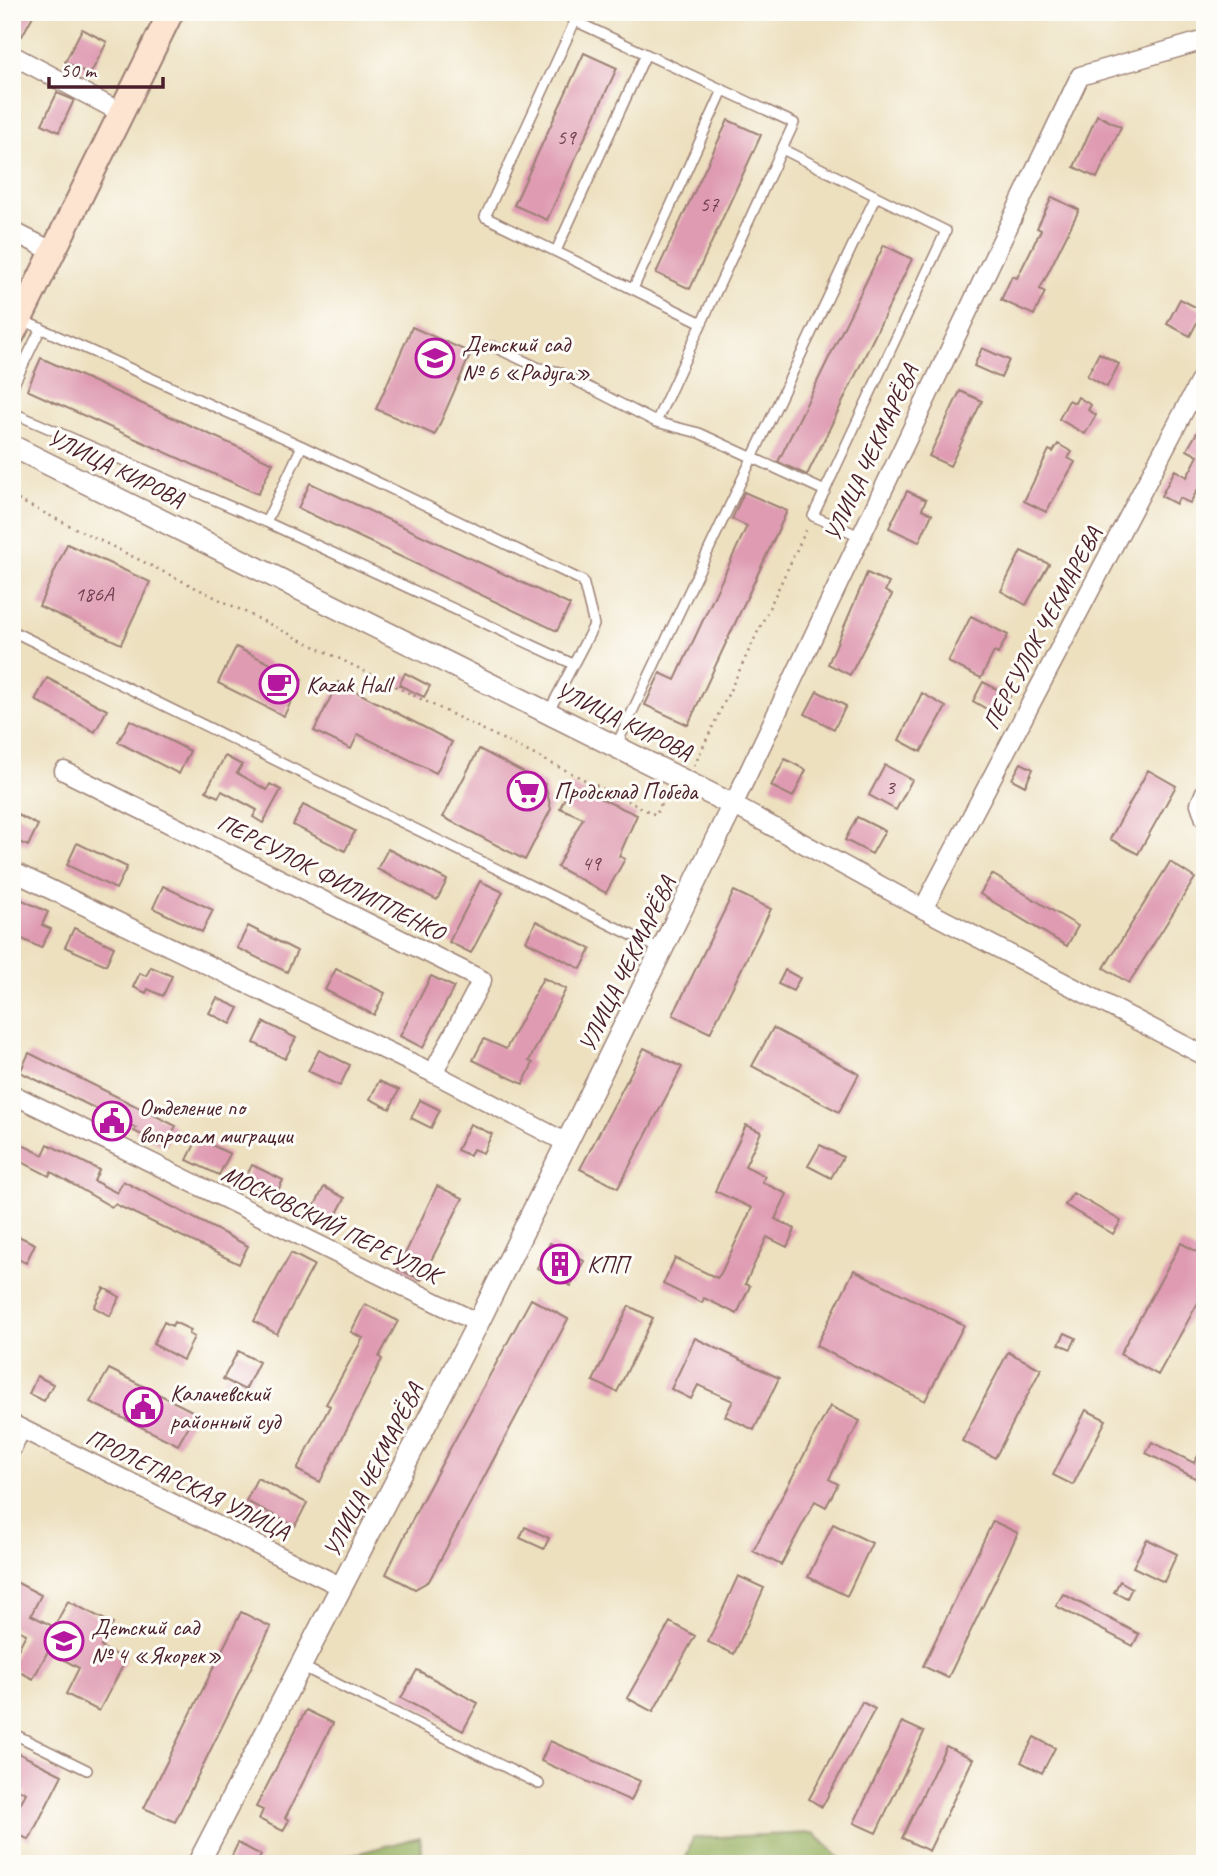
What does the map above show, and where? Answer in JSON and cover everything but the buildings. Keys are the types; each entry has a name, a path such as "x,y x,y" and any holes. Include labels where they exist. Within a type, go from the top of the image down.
{"main road":[{"path":"25,327 54,252 171,12"}],"street":[{"name":"УЛИЦА ЧЕКМАРЁВА","path":"198,1864 478,1323 663,951 1080,76 1205,40"},
{"path":"12,55 122,113"},
{"path":"12,231 54,252"},
{"name":"ПЕРЕУЛОК ЧЕКМАРЕВА","path":"923,909 1205,370"},
{"name":"УЛИЦА КИРОВА","path":"12,446 733,805 923,909 1205,1056"},
{"name":"ПЕРЕУЛОК ФИЛИППЕНКО","path":"64,771 482,980 433,1073"},
{"path":"1205,792 1200,804 1205,819"},
{"path":"12,872 433,1073 567,1143"},
{"name":"МОСКОВСКИЙ ПЕРЕУЛОК","path":"12,1094 478,1323"},
{"path":"12,1448 17,1427"},
{"name":"ПРОЛЕТАРСКАЯ УЛИЦА","path":"17,1427 342,1587"}],"lane":[{"path":"656,422 794,123 575,21 485,217 700,322"},
{"path":"556,251 646,54"},
{"path":"633,289 723,90"},
{"path":"782,149 946,231 813,516 860,536"},
{"path":"616,746 876,196"},
{"path":"12,388 25,327 302,446 583,580 594,625 548,713"},
{"path":"492,346 539,368 559,372 656,422 699,433 825,491"},
{"path":"12,409 18,415 266,522 573,664"},
{"path":"266,522 302,446"},
{"path":"12,631 663,951"},
{"path":"301,1666 539,1784"},
{"path":"12,1734 87,1770"}],"green space":[{"path":"814,1833 846,1864 684,1864 693,1838"},
{"path":"420,1837 422,1864 339,1864 343,1857"}],"place":[{"name":"Детский сад № 6 «Радуга»","path":"435,358"},
{"name":"Kazak Hall","path":"279,684"},
{"name":"Продсклад Победа","path":"527,791"},
{"name":"Отделение по вопросам миграции","path":"112,1121"},
{"name":"КПП","path":"560,1264"},
{"name":"Калачевский районный суд","path":"143,1407"},
{"name":"Детский сад № 4 «Якорек»","path":"64,1641"}]}
